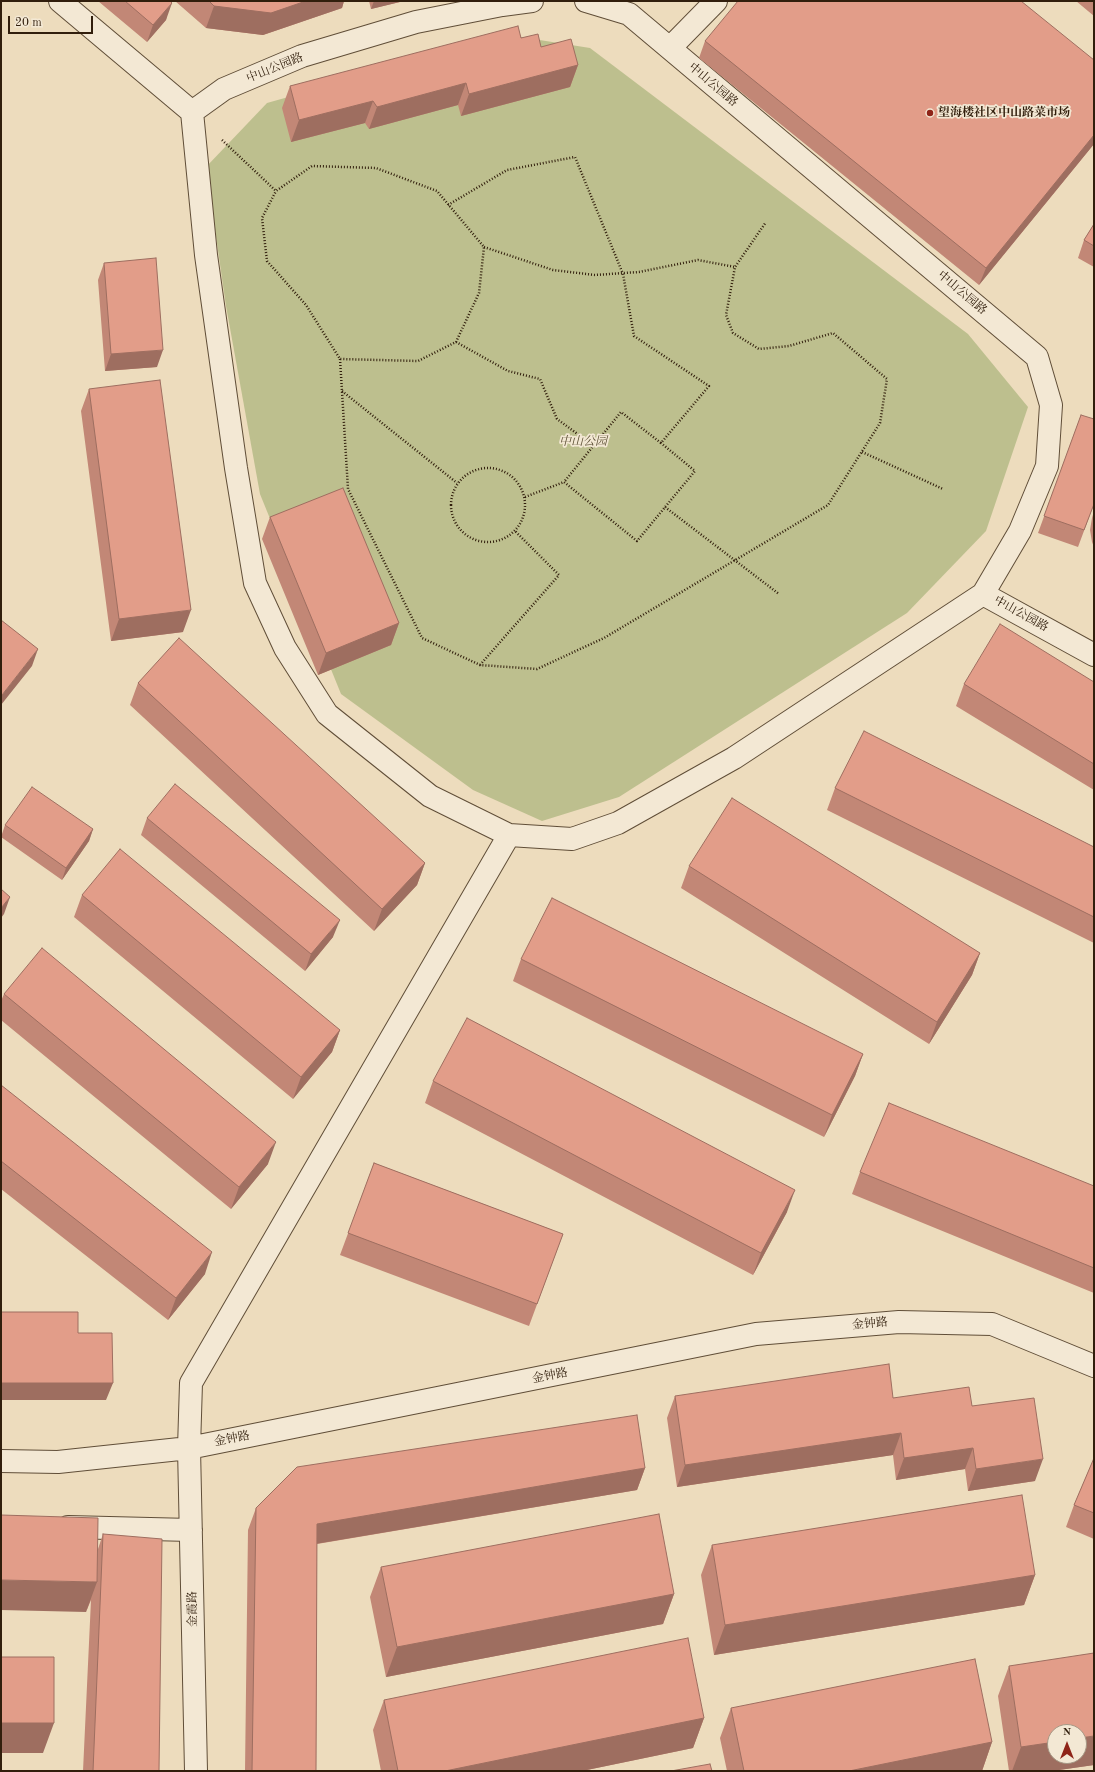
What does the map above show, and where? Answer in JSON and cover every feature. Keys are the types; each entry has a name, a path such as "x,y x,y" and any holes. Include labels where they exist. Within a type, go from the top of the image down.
{"street":[{"path":"60,1 192,112 206,255 235,460 255,583 285,648 327,714 430,796 509,835 572,839 618,823 734,758 983,594"},
{"name":"中山公园路","path":"192,112 224,89 302,56 416,22 502,5 532,1"},
{"name":"中山公园路","path":"586,1 628,14 1037,357 1051,405 1047,466 1020,531 983,594 1094,655"},
{"path":"670,48 716,1"},
{"name":"金霞路","path":"196,1771 189,1448 190,1383 509,835"},
{"name":"金钟路","path":"1,1461 58,1462 189,1448 756,1334 899,1322 992,1324 1094,1366"},
{"path":"49,1527 191,1530"}],"path":[{"path":"192,112 276,192"},
{"path":"448,205 507,170 575,158 623,274 634,336 709,386 661,443"},
{"path":"736,267 698,260 639,272 595,276 553,270 484,247 437,190 376,168 312,166 276,192 262,218 267,261 306,305 340,358 348,489 422,638 480,665 537,669 604,638 828,505 880,423 887,379 833,333 789,346 759,349 733,333 726,315 736,267 766,222"},
{"path":"340,358 418,361 456,342 479,293 484,247"},
{"path":"456,342 508,371 540,379 557,419 594,446"},
{"path":"342,391 457,483"},
{"path":"525,497 564,482 621,412 695,471 637,541 564,482"},
{"path":"862,452 943,489"},
{"path":"490,467 502,469 512,476 520,486 525,497 526,509 522,521 515,531 505,539 493,542 480,542 469,537 459,529 452,518 450,506 451,494 457,483 466,474 477,468 490,467"},
{"path":"665,507 779,594"},
{"path":"480,665 560,575 515,531"}],"green space":[{"name":"中山公园","path":"508,35 590,48 968,334 1028,407 986,531 907,613 619,797 542,821 473,790 341,694 260,494 226,306 206,167 267,103"}],"building":[{"path":"125,1 170,1 172,3 153,25"},
{"path":"209,1 306,1 271,13 214,6"},
{"name":"望海楼社区中山路菜市场","path":"738,1 1021,1 1094,60 1094,135 986,268 705,41"},
{"path":"518,26 521,38 538,34 541,47 571,39 578,65 469,94 466,83 377,107 373,101 299,120 290,86"},
{"path":"1094,224 1094,246 1084,240"},
{"path":"156,258 163,350 111,354 104,263"},
{"path":"160,380 191,610 119,619 89,389"},
{"path":"1081,415 1094,419 1094,504 1084,530 1044,516"},
{"path":"343,488 399,623 326,653 270,517"},
{"path":"1,620 38,649 2,695 1,693"},
{"path":"1000,624 1094,682 1094,764 964,684"},
{"path":"179,638 425,863 382,909 138,683"},
{"path":"864,731 1094,847 1094,917 835,788"},
{"path":"175,784 340,920 311,954 147,818"},
{"path":"32,787 93,829 66,868 5,825"},
{"path":"732,798 980,953 937,1022 689,866"},
{"path":"120,849 340,1030 301,1077 82,895"},
{"path":"1,889 10,897 1,908"},
{"path":"552,898 863,1054 832,1115 521,959"},
{"path":"42,948 276,1142 239,1187 4,994"},
{"path":"467,1018 795,1190 761,1253 433,1081"},
{"path":"1,1085 212,1252 176,1298 1,1161"},
{"path":"889,1103 1094,1186 1094,1268 860,1172"},
{"path":"374,1163 563,1234 537,1304 348,1233"},
{"path":"1,1312 78,1312 78,1333 112,1333 113,1383 1,1383"},
{"path":"889,1364 893,1398 969,1387 972,1406 1034,1398 1043,1459 976,1469 973,1448 904,1458 901,1433 685,1465 675,1396"},
{"path":"637,1415 645,1468 317,1524 316,1771 252,1771 256,1508 297,1467"},
{"path":"1094,1458 1094,1513 1074,1505"},
{"path":"1022,1495 1035,1575 725,1625 712,1545"},
{"path":"659,1514 674,1594 397,1647 381,1567"},
{"path":"1,1515 98,1518 97,1582 1,1580"},
{"path":"103,1534 162,1539 159,1771 93,1771"},
{"path":"688,1638 704,1718 445,1771 398,1771 384,1700"},
{"path":"1094,1653 1094,1736 1087,1737 1087,1724 1047,1724 1047,1743 1021,1747 1009,1666"},
{"path":"1,1657 54,1657 54,1723 1,1723"},
{"path":"975,1659 992,1742 849,1771 744,1771 731,1708"},
{"path":"710,1764 712,1771 671,1771"}],"place":[{"name":"望海楼社区中山路菜市场","path":"930,113"}]}
